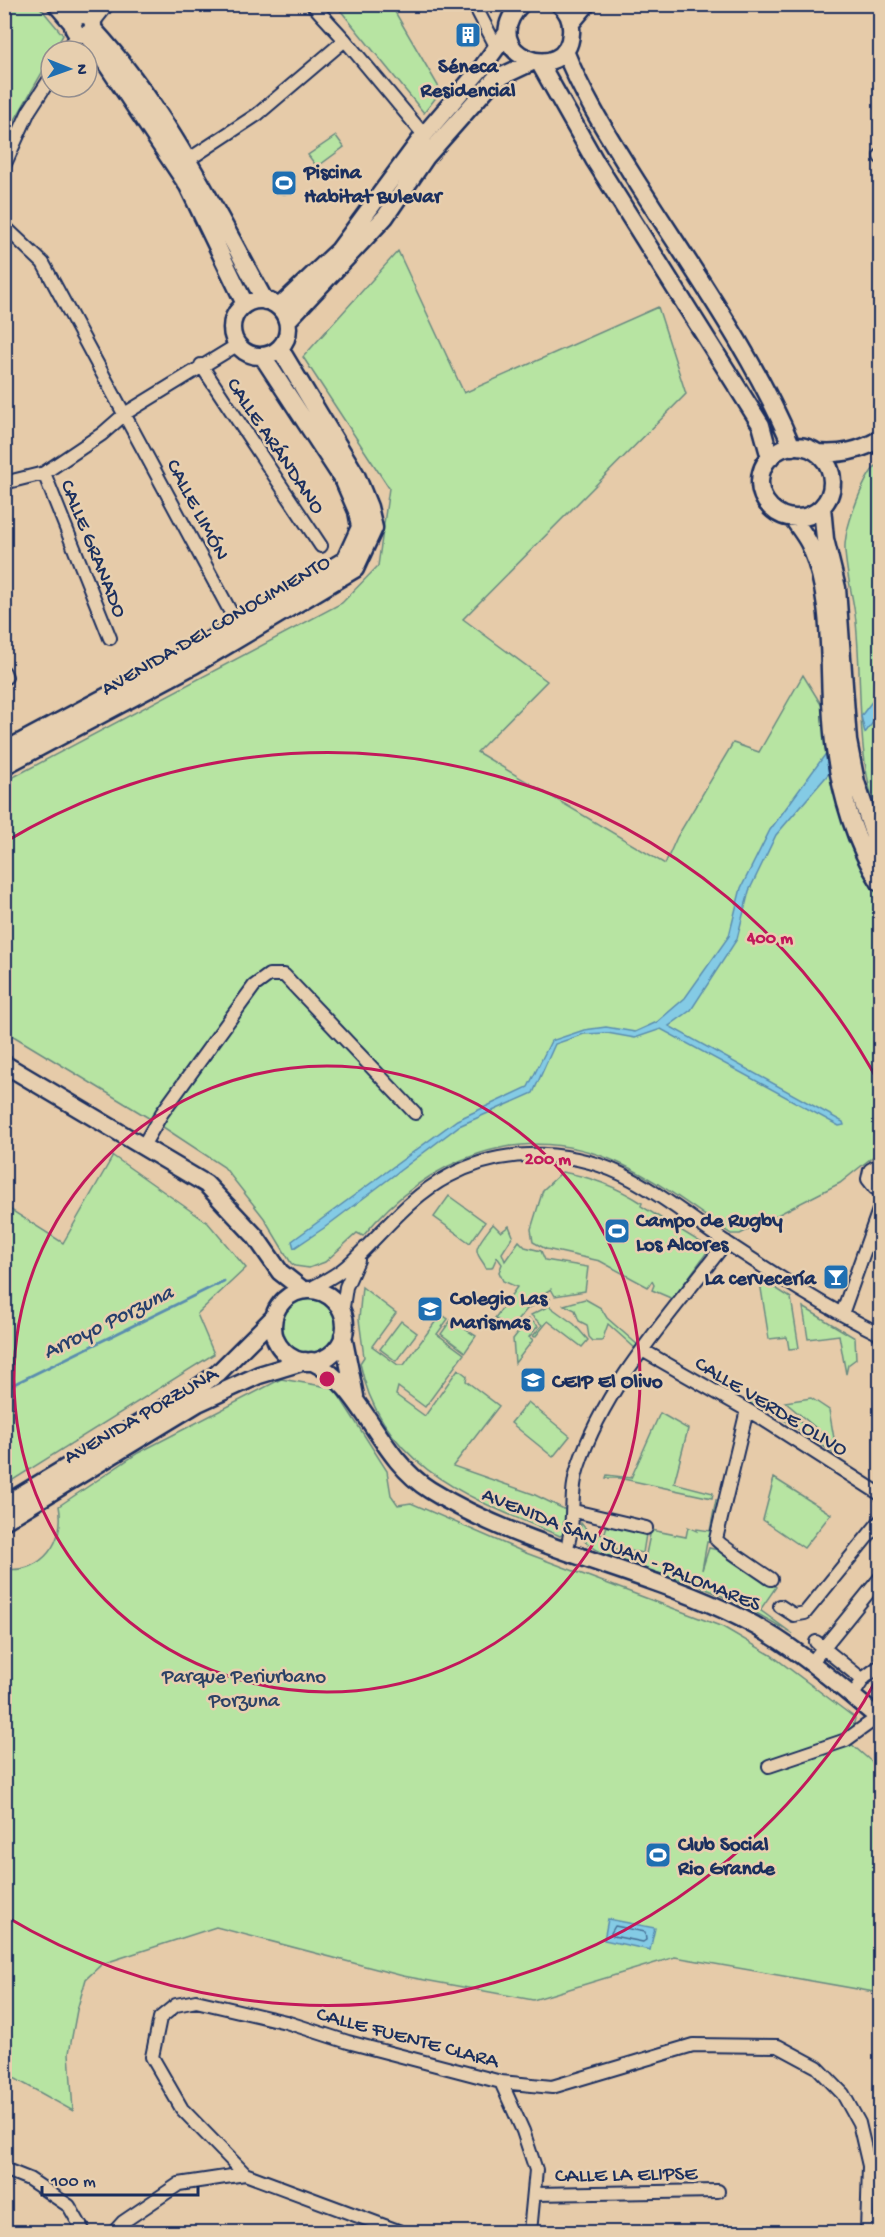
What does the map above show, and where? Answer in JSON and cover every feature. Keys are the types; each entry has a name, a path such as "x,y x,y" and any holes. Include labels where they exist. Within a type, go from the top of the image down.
{"street":[{"path":"56,4 84,21 156,112 188,160 277,309 289,332 280,349 263,357 250,355 237,345 232,323 237,312 245,304 254,300 277,309"},
{"path":"74,39 84,21 108,4"},
{"path":"312,4 424,135"},
{"path":"474,4 496,46"},
{"path":"277,309 385,217 426,157 494,80 536,62 556,58 565,51 571,40 572,23 564,8 559,4"},
{"path":"572,23 587,4"},
{"path":"277,309 339,250 424,135 483,66 507,33 512,8"},
{"path":"84,21 188,186 245,304"},
{"path":"507,33 517,53 536,62 595,161 761,425 770,458"},
{"path":"188,160 258,114 345,40"},
{"path":"565,51 590,107 734,336 777,411 792,447"},
{"path":"4,166 29,111 39,96"},
{"name":"CALLE LIMÓN","path":"4,226 44,263 237,624"},
{"path":"4,483 44,473 102,434 126,413 237,345"},
{"name":"AVENIDA DEL CONOCIMIENTO","path":"4,766 194,664 356,569 374,528 369,507 356,475 280,349"},
{"name":"AVENIDA DEL CONOCIMIENTO","path":"4,751 188,653 345,560 360,527 357,511 344,481 263,357"},
{"name":"CALLE ARÁNDANO","path":"201,365 321,546"},
{"path":"880,439 867,447 838,455 792,447 770,458 764,467 761,490 772,509 793,518 810,544 826,607 835,748 842,789 864,854 880,884"},
{"path":"793,518 814,514 829,497 832,485 826,462 817,453"},
{"name":"CALLE GRANADO","path":"44,473 110,638"},
{"path":"822,507 825,539 837,588 848,741 856,782 880,854"},
{"path":"143,1146 162,1113 254,986 269,975 284,975 415,1113"},
{"path":"4,1064 206,1184 255,1236 280,1272 306,1290 329,1296 342,1314"},
{"path":"275,1313 284,1299 340,1272 405,1206 442,1180 478,1164 532,1154 567,1157 617,1172 647,1188 726,1242 842,1314 880,1334"},
{"path":"880,1163 870,1170 868,1179 875,1188 880,1190"},
{"path":"842,1314 880,1207"},
{"path":"565,1552 572,1533 578,1466 600,1418 644,1351 726,1242"},
{"path":"359,1408 351,1383 343,1336 342,1314 350,1277 367,1246"},
{"path":"272,1260 280,1286 275,1313 278,1343 289,1356 308,1361 331,1354 343,1336"},
{"name":"AVENIDA PORZUNA","path":"4,1505 193,1391 231,1361 275,1313"},
{"name":"CALLE VERDE OLIVO","path":"644,1351 744,1408 880,1494"},
{"name":"AVENIDA PORZUNA","path":"4,1521 206,1399 258,1375 308,1361"},
{"name":"AVENIDA SAN JUAN - PALOMARES","path":"308,1361 338,1379 402,1468 428,1489 479,1515 565,1552 732,1614 757,1627 811,1663 879,1718"},
{"path":"720,1493 744,1408"},
{"path":"744,1408 716,1539 720,1546 733,1551 771,1579"},
{"path":"574,1511 646,1528"},
{"path":"780,1606 794,1615 805,1613 880,1521"},
{"path":"811,1663 820,1645 880,1578"},
{"path":"820,1645 863,1680"},
{"path":"853,1695 863,1680 880,1666"},
{"path":"769,1766 846,1740 879,1718"},
{"name":"CALLE FUENTE CLARA","path":"401,2232 245,2174 182,2109 152,2057 160,2018 176,2005 196,2001 224,2006 501,2082 552,2087 568,2085 693,2044 778,2046 817,2067 843,2094 859,2123 869,2166 867,2232"},
{"path":"501,2082 523,2131 536,2170 530,2232"},
{"path":"4,2169 29,2179 69,2206 84,2232"},
{"path":"114,2232 123,2222 179,2184 245,2174"},
{"name":"CALLE LA ELIPSE","path":"534,2194 718,2191"}],"green space":[{"path":"5,4 38,5 63,35 61,39 39,39 39,78 5,137"},
{"path":"336,5 391,5 441,91 424,113"},
{"path":"336,136 344,147 317,167 308,155"},
{"path":"398,251 464,393 658,307 686,394 463,619 547,681 477,752 665,864 677,837 733,743 759,752 803,675 827,714 836,793 867,880 880,897 880,1151 840,1183 740,1234 731,1234 663,1187 619,1163 583,1150 547,1145 512,1146 479,1154 446,1167 416,1186 388,1209 363,1236 357,1233 325,1262 309,1268 295,1266 264,1218 224,1167 157,1123 5,1031 4,782 342,603 378,566 389,488 303,357"},
{"path":"880,463 880,825 872,799 863,749 856,622 845,545 852,514 862,488 874,468"},
{"path":"113,1156 208,1223 246,1268 197,1314 214,1354 5,1485 5,1206 63,1243"},
{"path":"562,1172 604,1183 623,1192 642,1203 641,1206 710,1248 673,1299 652,1290 654,1285 652,1281 648,1287 600,1261 546,1249 533,1242 531,1229 543,1190"},
{"path":"449,1196 485,1222 470,1243 434,1217"},
{"path":"493,1224 501,1232 509,1226 513,1236 502,1253 505,1261 519,1241 525,1247 541,1251 545,1260 588,1267 585,1291 555,1296 551,1289 546,1292 550,1299 528,1308 510,1329 495,1318 517,1287 503,1281 499,1272 502,1264 497,1257 492,1268 486,1268 477,1253 479,1244"},
{"path":"760,1282 766,1282 791,1298 799,1348 789,1349 787,1337 769,1339"},
{"path":"362,1287 396,1313 372,1346 398,1365 404,1365 441,1314 448,1319 437,1334 464,1354 425,1407 398,1387 396,1395 425,1416 458,1369 467,1376 466,1381 499,1406 453,1466 533,1494 566,1510 563,1534 560,1536 464,1493 435,1475 409,1454 388,1429 371,1399 360,1363 364,1357 359,1319"},
{"path":"304,1299 314,1299 324,1303 332,1311 336,1326 332,1341 324,1349 314,1353 304,1353 294,1349 286,1341 282,1331 282,1321 286,1311 294,1303"},
{"path":"585,1299 601,1308 607,1318 639,1346 636,1349 608,1324 602,1341 593,1341 589,1337 587,1325 579,1321 575,1310 564,1305"},
{"path":"549,1306 574,1324 588,1340 582,1347 548,1321 535,1337 533,1336 542,1325 531,1315"},
{"path":"803,1307 855,1338 856,1359 848,1365 846,1374 839,1335 808,1339"},
{"path":"529,1319 538,1326 529,1337 533,1340 515,1363 513,1339"},
{"path":"451,1320 476,1336 465,1352 441,1334"},
{"path":"401,1321 417,1333 396,1361 380,1349"},
{"name":"Parque Periurbano Porzuna","path":"281,1379 334,1388 387,1471 391,1495 398,1505 411,1503 526,1553 723,1627 771,1655 855,1718 853,1727 842,1736 880,1769 880,1993 675,1957 533,2000 403,1976 216,1927 102,1964 86,1979 77,2010 69,2053 73,2111 5,2073 5,1569 30,1566 48,1552 55,1543 59,1531 59,1506 138,1453"},
{"path":"811,1398 829,1410 835,1444 785,1402"},
{"path":"750,1399 762,1406 779,1403 837,1453 836,1455 765,1407 762,1411 751,1405"},
{"path":"528,1402 570,1436 553,1457 511,1423"},
{"path":"660,1413 688,1429 674,1483 713,1493 712,1498 619,1478 606,1478 607,1475 631,1478"},
{"path":"774,1478 831,1514 804,1548 763,1520"},
{"path":"716,1500 721,1501 711,1542 707,1542 702,1570 709,1548 727,1552 776,1587 760,1610 793,1634 711,1591 613,1558 588,1544 583,1539 580,1530 581,1523 588,1532 604,1535 607,1526 646,1534 643,1553 612,1548 645,1559 651,1530 686,1537 688,1527 697,1531 697,1529 710,1531"}],"water":[{"name":"Piscina Habitat Bulevar","path":"284,172 292,175 295,183 292,191 284,194 276,191 273,183 276,175"},
{"path":"880,691 880,713 865,733 861,716"},
{"path":"827,752 831,771 776,835 749,891 737,939 691,1010 669,1026 843,1122 844,1125 839,1126 661,1029 635,1038 607,1033 584,1034 555,1044 533,1093 459,1126 294,1248 292,1241 457,1120 528,1087 551,1041 584,1030 606,1027 635,1032 657,1022 685,998 729,936 741,888 770,830"},
{"path":"608,1919 655,1928 650,1950 604,1940"}],"waterway":[{"name":"Arroyo Porzuna","path":"4,1389 224,1281"}],"place":[{"name":"Séneca Residencial","path":"468,35"},
{"name":"Piscina Habitat Bulevar","path":"284,183"},
{"name":"Campo de Rugby Los Alcores","path":"617,1231"},
{"name":"La cervecería","path":"836,1277"},
{"name":"Colegio Las Marismas","path":"430,1309"},
{"name":"CEIP El Olivo","path":"533,1380"},
{"name":"Club Social Rio Grande","path":"658,1855"}]}
